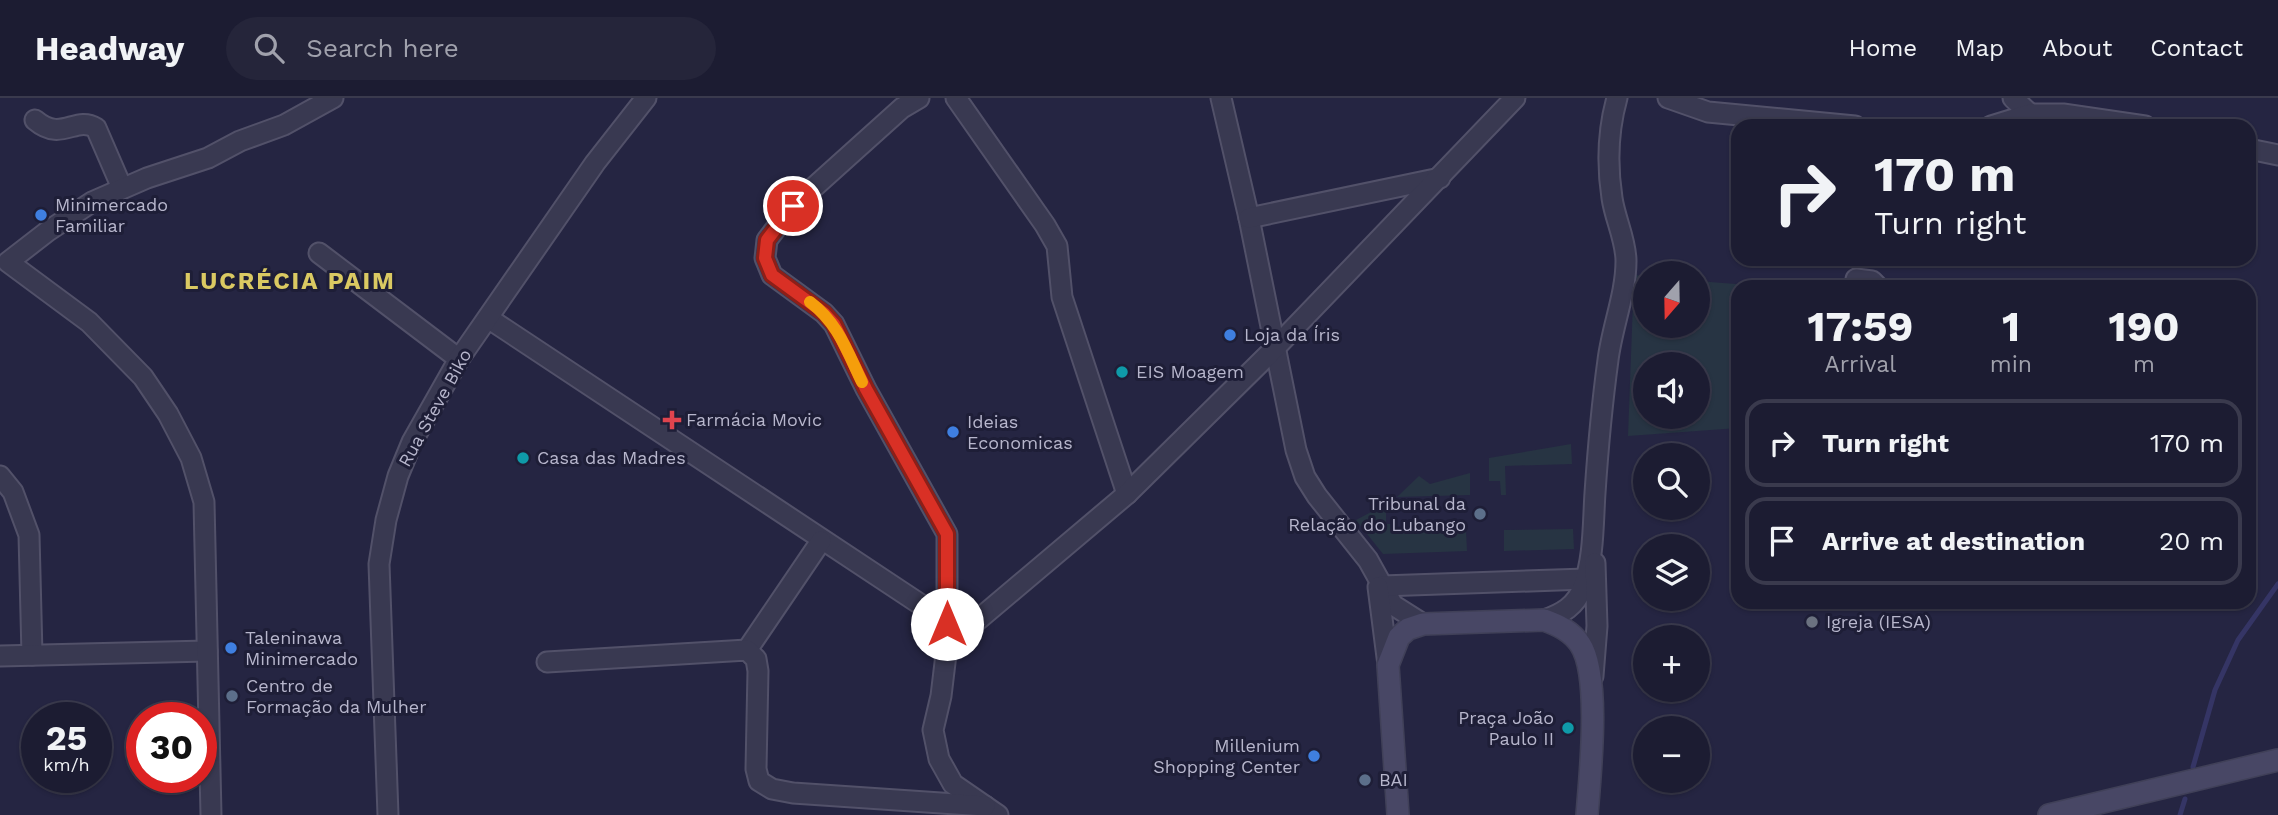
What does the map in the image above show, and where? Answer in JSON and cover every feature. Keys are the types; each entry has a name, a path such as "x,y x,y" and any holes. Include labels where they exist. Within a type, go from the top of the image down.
{"street":[{"path":"211,815 204,502 191,458 168,414 143,377 89,322 8,262 76,212 122,188 208,158 240,141 284,125 333,98"},
{"name":"Rua Steve Biko","path":"388,815 379,564 386,520 398,476 412,442 459,359 595,163 646,98"},
{"path":"919,98 902,108 793,206 767,240 765,258 772,275 824,313 834,324 866,389 947,534 947,646 941,696 933,730 939,759 953,784 992,811"},
{"path":"956,98 1057,246 1062,297 1127,494"},
{"path":"1221,98 1249,218 1296,450 1306,477 1317,496 1368,560 1393,605 1423,624"},
{"path":"947,646 1127,494 1274,349 1515,98"},
{"path":"1544,621 1564,613 1576,600 1586,579 1592,541 1608,357 1624,285 1626,258 1612,198 1609,155 1612,116 1617,98"},
{"path":"1668,98 1708,112 1781,119"},
{"path":"2013,98 2030,114"},
{"path":"2014,119 2030,114 2063,114 2097,119"},
{"path":"35,120 46,130 52,131 84,125 96,128 122,188"},
{"path":"2256,150 2278,155"},
{"path":"1249,218 1440,178"},
{"path":"319,253 459,359"},
{"path":"1856,279 1864,280"},
{"path":"488,318 821,541 926,608 947,646"},
{"path":"0,476 13,492 29,535 32,655"},
{"path":"747,650 821,541"},
{"path":"1587,815 1597,626 1597,578 1592,541"},
{"path":"1380,581 1586,579"},
{"path":"1380,581 1398,815"},
{"path":"1388,665 1399,637 1408,629 1423,624 1544,621 1558,625 1582,647 1592,685"},
{"path":"547,662 747,650 757,659 755,769 759,781 772,789 793,793 992,811"},
{"path":"0,656 207,651"},
{"path":"2049,815 2278,760"}],"shaded area":[{"path":"1710,282 1731,284 1731,429 1628,436 1633,302 1633,338 1710,338"},
{"path":"1571,444 1572,464 1505,466 1506,495 1501,495 1500,481 1489,481 1489,458"},
{"path":"1470,473 1470,495 1397,497 1419,476 1430,484"},
{"path":"1386,504 1386,524 1397,524 1398,532 1466,531 1467,551 1383,554 1356,520"},
{"path":"1573,529 1574,549 1504,551 1504,530"}],"waterway":[{"path":"2193,767 2215,690 2238,640 2278,584"},
{"path":"2180,815 2185,799"}],"slow traffic":[{"path":"810,302 834,324 862,382"}],"place":[{"name":"Minimercado Familiar","path":"41,215"},
{"name":"Loja da Íris","path":"1230,335"},
{"name":"EIS Moagem","path":"1122,372"},
{"name":"Farmácia Movic","path":"672,420"},
{"name":"Ideias Economicas","path":"953,432"},
{"name":"Casa das Madres","path":"523,458"},
{"name":"Tribunal da Relação do Lubango","path":"1480,514"},
{"name":"Igreja (IESA)","path":"1812,622"},
{"name":"Taleninawa Minimercado","path":"231,648"},
{"name":"Centro de Formação da Mulher","path":"232,696"},
{"name":"Praça João Paulo II","path":"1568,728"},
{"name":"Millenium Shopping Center","path":"1314,756"},
{"name":"BAI","path":"1365,780"}],"district":[{"name":"LUCRÉCIA PAIM","path":"290,281"}],"route":[{"path":"793,206 767,240 765,258 772,275 824,313 834,324 866,389 947,534 947,624"}]}
